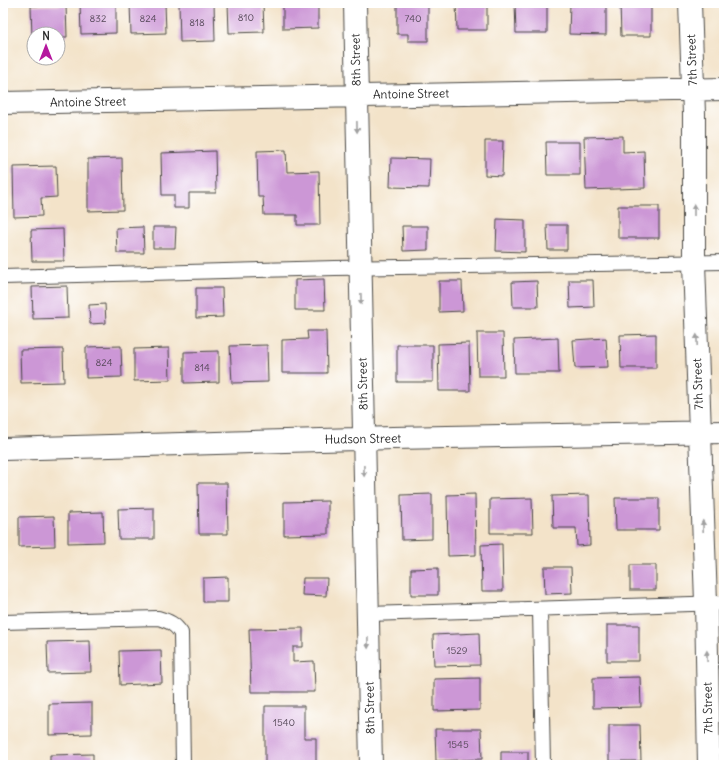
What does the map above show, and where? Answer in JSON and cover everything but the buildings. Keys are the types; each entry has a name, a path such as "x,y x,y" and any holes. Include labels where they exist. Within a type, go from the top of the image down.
{"street":[{"name":"8th Street","path":"355,3 371,765"},
{"name":"7th Street","path":"690,3 693,89 694,263 699,432 715,602 709,765"},
{"name":"Antoine Street","path":"3,103 724,88"},
{"name":"Hudson Street","path":"3,449 363,439 724,432"}],"lane":[{"path":"3,277 360,267 724,262"},
{"path":"368,614 715,602"},
{"path":"540,608 542,765"},
{"path":"3,622 158,618 169,621 181,633 183,765"}]}
